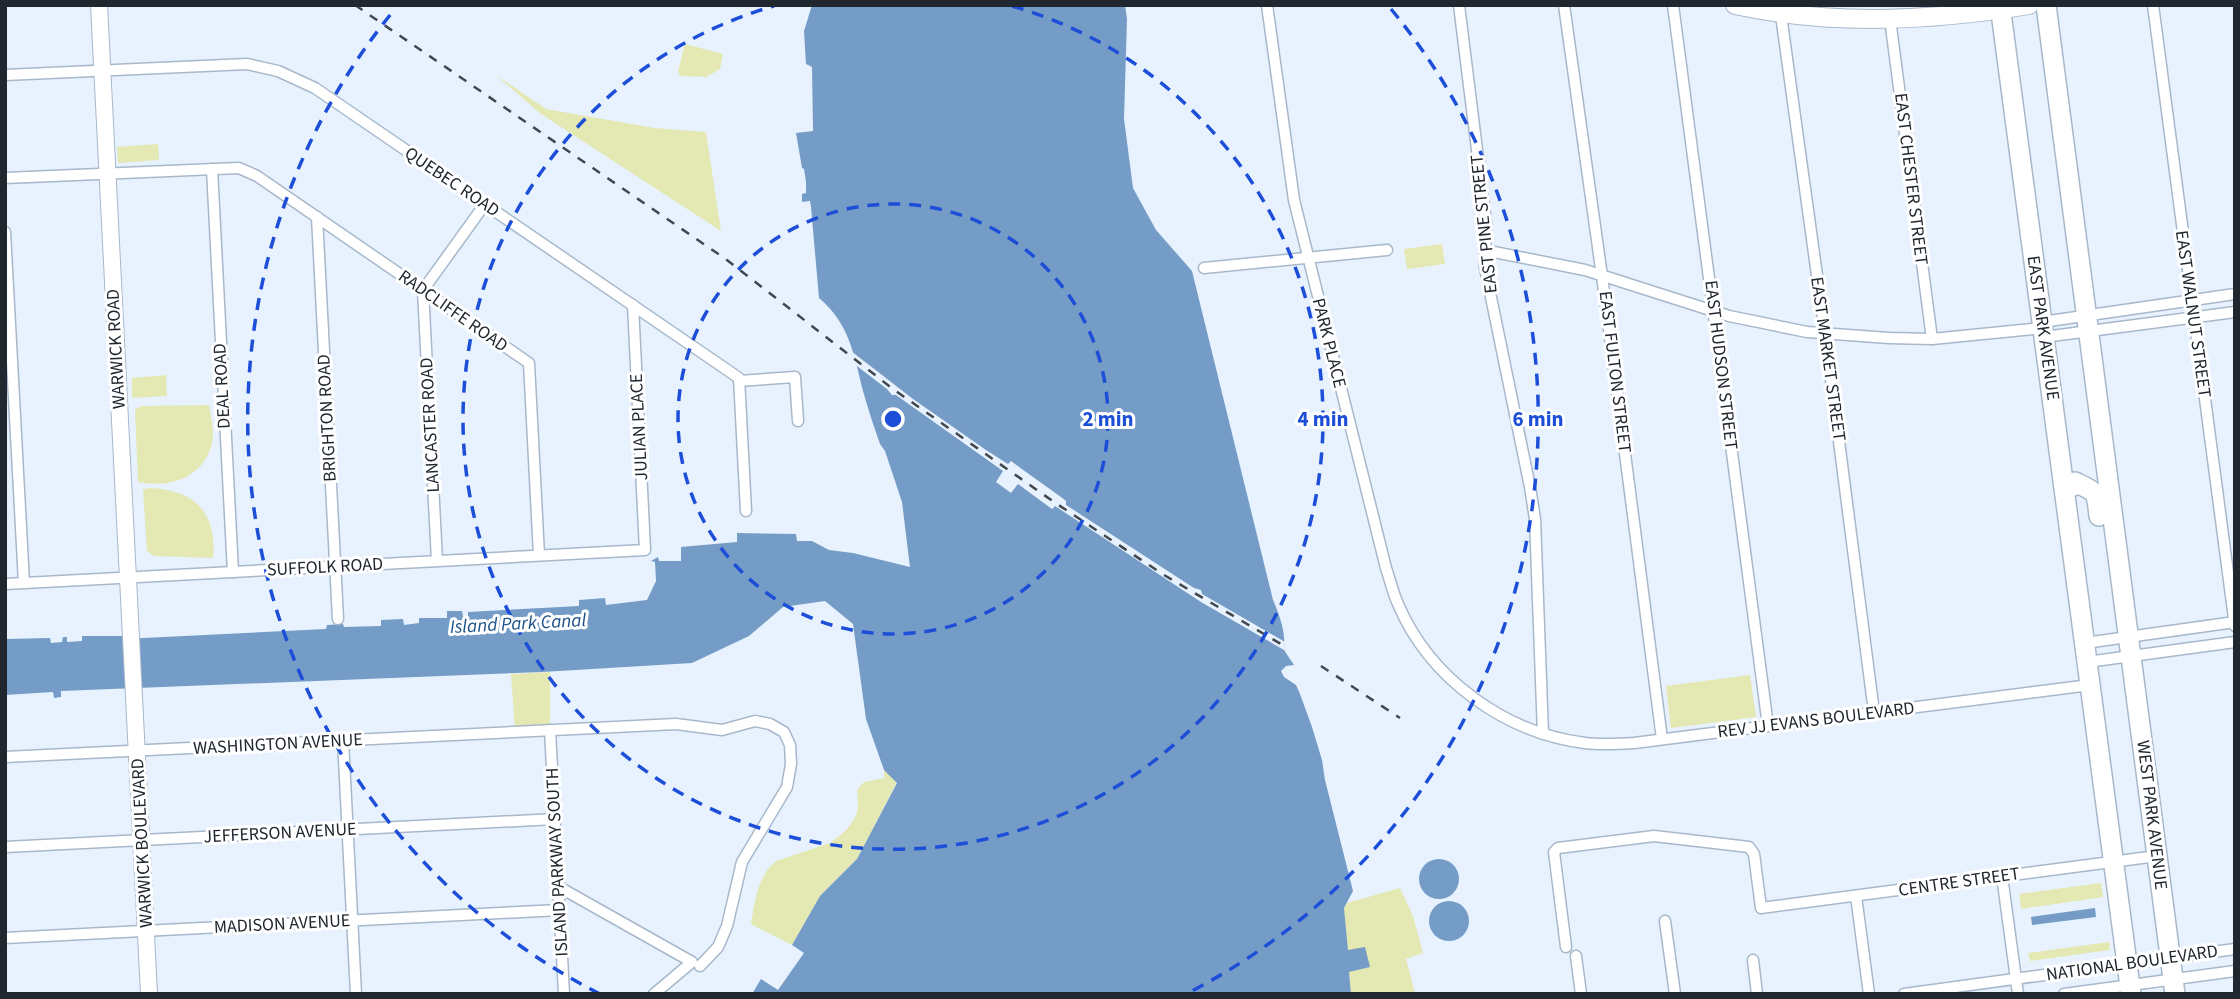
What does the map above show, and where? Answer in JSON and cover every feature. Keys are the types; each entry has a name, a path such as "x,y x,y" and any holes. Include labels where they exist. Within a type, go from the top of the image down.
{"highway":[{"path":"2046,5 2129,646"},
{"name":"EAST PARK AVENUE","path":"2000,8 2086,652"},
{"path":"2064,485 2073,486 2075,482 2096,493 2102,541 2118,561"},
{"name":"WEST PARK AVENUE","path":"2129,646 2174,986"},
{"path":"2086,652 2130,989"}],"main road":[{"path":"1735,5 1843,19 1890,19 2029,5"}],"street":[{"name":"WARWICK ROAD","path":"99,5 134,692"},
{"name":"PARK PLACE","path":"1267,5 1294,200 1386,568 1398,605 1428,654 1456,684 1490,709 1543,734"},
{"name":"EAST PINE STREET","path":"1459,5 1486,222 1485,268 1535,519 1543,734"},
{"name":"EAST FULTON STREET","path":"1564,5 1662,739"},
{"name":"EAST HUDSON STREET","path":"1673,5 1768,726"},
{"name":"EAST WALNUT STREET","path":"2152,5 2235,623"},
{"name":"EAST MARKET STREET","path":"1780,9 1874,712"},
{"name":"EAST CHESTER STREET","path":"1890,19 1932,339"},
{"name":"QUEBEC ROAD","path":"5,75 233,64 252,64 278,71 314,88 739,377 739,381"},
{"name":"RADCLIFFE ROAD","path":"5,178 239,168 250,172 317,217 529,363 540,555"},
{"name":"DEAL ROAD","path":"212,169 233,572"},
{"path":"423,290 485,204"},
{"name":"BRIGHTON ROAD","path":"317,217 338,619"},
{"path":"5,232 24,583"},
{"path":"1204,268 1387,250"},
{"path":"1484,250 1545,261 1602,276 1771,326 1825,333 1932,339 2087,323 2235,312"},
{"name":"LANCASTER ROAD","path":"423,290 437,561"},
{"path":"2087,323 2192,300 2235,294"},
{"name":"JULIAN PLACE","path":"632,305 645,550"},
{"path":"746,511 739,381 795,377 798,421"},
{"name":"SUFFOLK ROAD","path":"5,584 645,550"},
{"path":"2086,652 2129,646 2235,623"},
{"path":"2086,652 2129,646 2235,642"},
{"name":"REV JJ EVANS BOULEVARD","path":"1543,734 1575,742 1598,744 1662,739 2090,685"},
{"name":"WARWICK BOULEVARD","path":"134,692 149,994"},
{"name":"WASHINGTON AVENUE","path":"5,757 676,724 722,730 755,721 770,724 784,732 790,745 791,764 787,787 743,862 727,926 718,947 654,994"},
{"name":"ISLAND PARKWAY SOUTH","path":"550,730 564,994"},
{"path":"343,740 356,994"},
{"name":"JEFFERSON AVENUE","path":"5,847 555,819"},
{"name":"CENTRE STREET","path":"1566,947 1554,852 1558,848 1654,836 1749,847 1754,854 1761,908 2157,856"},
{"path":"2002,876 2018,994"},
{"path":"559,887 696,964"},
{"path":"1856,896 1869,994"},
{"name":"MADISON AVENUE","path":"5,938 560,910"},
{"path":"1665,921 1675,994"},
{"name":"NATIONAL BOULEVARD","path":"1911,993 2235,949"},
{"path":"1576,956 1581,994"},
{"path":"1752,960 1757,994"},
{"name":"NATIONAL BOULEVARD","path":"2064,994 2174,986 2235,971"}],"green space":[{"path":"685,44 723,54 720,69 706,77 680,76 678,71"},
{"path":"496,75 546,109 654,128 706,132 721,231 541,114"},
{"path":"158,144 159,160 118,163 117,147"},
{"path":"1442,244 1445,264 1407,269 1404,249"},
{"path":"166,375 167,396 132,398 132,378"},
{"path":"209,405 213,438 208,455 201,465 193,473 173,482 138,482 135,410 141,406"},
{"path":"143,489 180,494 200,507 211,529 213,558 154,556 147,551"},
{"path":"550,672 550,730 515,732 511,674"},
{"path":"1750,675 1756,717 1671,728 1666,686"},
{"path":"884,770 897,782 857,859 820,896 792,945 751,924 758,890 770,867 776,861 830,843 839,836 848,828 857,813 857,790 864,782 884,778"},
{"path":"2101,883 2103,897 2021,909 2019,894"},
{"path":"1400,888 1413,916 1423,953 1406,959 1415,994 1351,994 1343,908 1347,903"},
{"path":"2109,942 2110,950 2030,961 2028,953"}],"water":[{"name":"Island Park Canal","path":"812,5 1125,5 1127,19 1124,119 1133,188 1156,230 1192,271 1273,600 1282,625 1284,650 1294,665 1286,666 1281,671 1284,677 1296,685 1312,727 1353,891 1344,908 1348,950 1365,947 1370,967 1349,972 1351,994 752,994 761,979 778,990 804,953 792,945 820,896 857,859 897,783 884,770 866,719 853,624 825,601 783,607 749,636 692,663 542,672 61,691 61,697 54,698 53,692 5,695 5,639 50,638 51,643 62,642 63,637 67,637 67,642 82,641 82,636 122,636 123,639 326,629 327,625 343,624 344,627 381,626 381,620 403,619 404,625 419,623 419,618 447,618 447,611 462,611 463,616 468,616 468,612 579,606 579,600 605,598 606,605 647,600 656,581 655,562 651,561 658,557 659,561 681,561 681,547 737,542 737,533 796,534 797,541 812,541 829,550 910,567 902,502 871,418 849,340 837,318 819,298 810,201 802,202 802,194 806,193 806,182 796,133 813,131 812,67 806,64 804,31"},
{"path":"1439,859 1447,860 1453,865 1458,871 1458,887 1453,893 1447,898 1439,899 1431,898 1425,893 1420,887 1419,879 1420,871 1425,865 1431,860"},
{"path":"1449,901 1457,902 1463,907 1468,913 1468,929 1463,935 1457,940 1449,941 1441,940 1435,935 1430,929 1429,921 1430,913 1435,907 1441,902"},
{"path":"2095,908 2096,917 2032,925 2031,917"}],"pier":[{"path":"851,351 986,450 1008,464 1011,461 1066,501 1066,505 1201,590 1202,594 1285,642 1284,650 1201,602 1055,506 1052,509 1018,484 1011,493 996,482 1003,471 896,395 892,395 853,363"}],"railway":[{"path":"355,5 727,260 893,389 1054,502 1164,575 1286,647"},
{"path":"1321,666 1400,718"}]}
